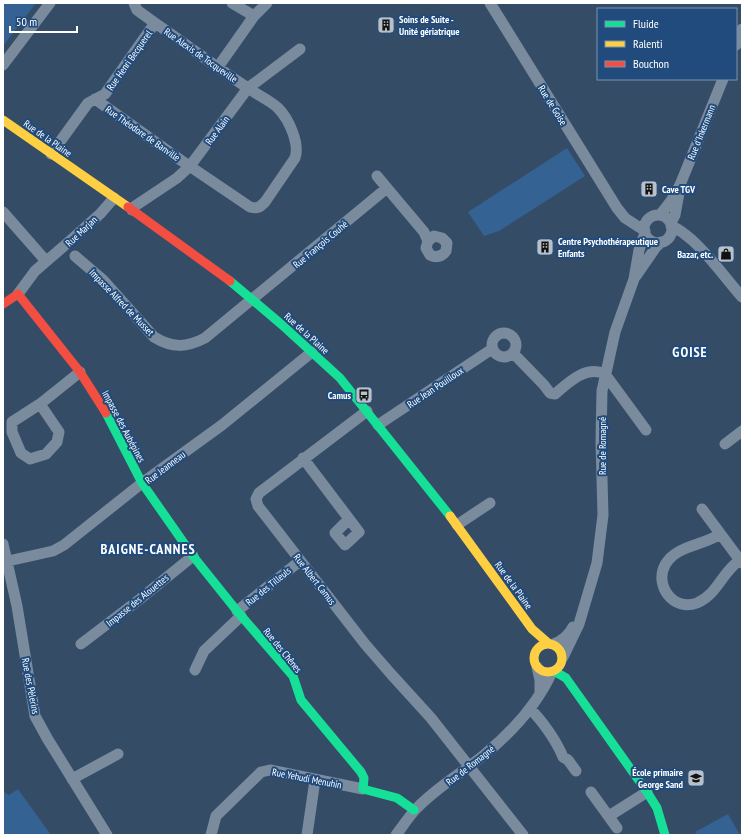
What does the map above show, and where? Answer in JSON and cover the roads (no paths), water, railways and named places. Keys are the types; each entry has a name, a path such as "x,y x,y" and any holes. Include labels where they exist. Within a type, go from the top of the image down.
{"street":[{"path":"3,65 50,3"},
{"name":"Rue Henri Becquerel","path":"51,154 88,103 105,94 155,22 137,10 134,3"},
{"path":"232,3 254,16"},
{"path":"218,67 254,16 267,3"},
{"name":"Rue de Goise","path":"490,3 617,208 625,218 645,232"},
{"name":"Rue Alexis de Tocqueville","path":"155,22 277,107 288,122 297,146 295,158 266,202 260,207 255,208 250,207 190,166"},
{"path":"737,42 742,29"},
{"name":"Rue Alain","path":"132,210 135,206 177,178 190,166 248,88 300,49"},
{"name":"Rue d'Inkermann","path":"656,216 671,202 680,185 723,80"},
{"name":"Rue Théodore de Banville","path":"95,99 190,166"},
{"name":"Rue de la Plaine","path":"3,120 132,210 253,299 340,378 457,525 532,629 550,644"},
{"path":"377,176 424,232 428,241"},
{"name":"Rue d'Inkermann","path":"671,224 675,215 680,185"},
{"name":"Rue François Couhé","path":"253,299 387,188"},
{"name":"Rue Marjan","path":"18,294 35,271 100,214 114,198"},
{"path":"617,208 640,217 656,216 667,218 671,224 692,240 723,272 742,298"},
{"path":"3,212 46,261"},
{"path":"656,216 646,223 645,232 650,239 653,241 681,237 692,240"},
{"path":"665,240 671,234 671,224"},
{"name":"Rue de Romagné","path":"562,659 579,624 597,563 603,515 601,442 602,391 615,332 634,279 639,250 645,232"},
{"name":"Rue de Romagné","path":"634,279 656,247 665,240"},
{"name":"Impasse Alfred de Musset","path":"75,256 103,280 154,337 173,345 183,346 195,343 253,299"},
{"path":"3,304 18,294"},
{"name":"Impasse des Aubépines","path":"18,294 80,372 105,410 142,483"},
{"name":"Rue Jean Pouilloux","path":"378,425 492,349 491,345 498,334 506,333 515,341 516,345 513,353"},
{"path":"492,349 496,355 503,358 513,353 536,376 550,393 556,394 571,380 584,373 593,371 605,374 646,430"},
{"name":"Rue Jeanneau","path":"8,561 53,551 64,545 142,483 222,425 312,352"},
{"path":"40,404 59,432 57,442 46,454 30,459 22,453 12,432 12,422 40,404 80,372"},
{"name":"Rue Albert Camus","path":"367,411 303,458 259,493 256,499 258,506 368,648 431,718 470,765 523,835"},
{"path":"724,444 742,431"},
{"path":"303,458 349,519"},
{"name":"Rue des Chênes","path":"142,483 193,556 292,676 301,700 361,772 364,778 363,790"},
{"path":"457,525 490,503"},
{"path":"702,509 741,562 728,570 709,596 696,604 689,605 676,602 667,594 662,584 662,571 666,564 671,558 689,546 708,541 720,534"},
{"name":"Rue des Pèlerins","path":"3,544 17,606 36,716 47,738 107,835"},
{"name":"Impasse des Alouettes","path":"81,644 193,556"},
{"name":"Rue des Tilleuls","path":"195,670 204,651 239,613 300,560"},
{"name":"Rue de Romagné","path":"550,644 558,643 569,633 581,614"},
{"name":"Rue de la Plaine","path":"532,629 536,650"},
{"path":"540,692 540,680 534,659 536,650 539,647 550,644 560,649 566,678 657,808 665,835"},
{"path":"537,667 544,672 553,671 561,665 562,659"},
{"path":"553,671 566,678"},
{"name":"Rue de Romagné","path":"396,835 414,810 425,800 496,745 513,729 530,709 553,671"},
{"path":"530,709 560,748 563,757 568,760 576,771"},
{"path":"72,779 118,754"},
{"name":"Rue Yehudi Menuhin","path":"211,835 216,816 261,772 270,770 363,790"},
{"path":"307,835 316,780"},
{"path":"363,790 397,798 414,810"},
{"path":"591,792 617,828"},
{"path":"609,816 647,792"}],"place":[{"name":"Soins de Suite - Unité gériatrique","path":"386,25"},
{"name":"Cave TGV","path":"649,189"},
{"name":"Centre Psychothérapeutique Enfants","path":"545,247"},
{"name":"Bazar, etc.","path":"726,254"},
{"name":"Camus","path":"364,395"},
{"name":"École primaire George Sand","path":"696,778"}],"district":[{"name":"GOISE","path":"690,352"},
{"name":"BAIGNE-CANNES","path":"148,549"}]}
